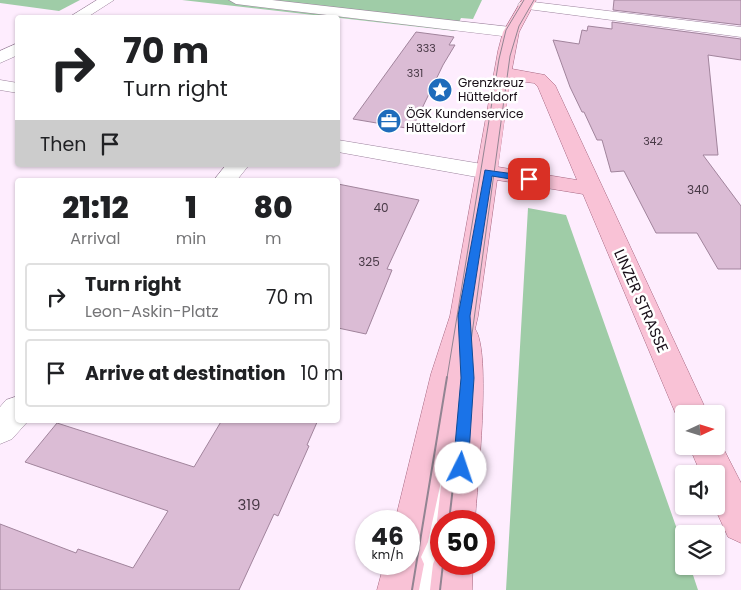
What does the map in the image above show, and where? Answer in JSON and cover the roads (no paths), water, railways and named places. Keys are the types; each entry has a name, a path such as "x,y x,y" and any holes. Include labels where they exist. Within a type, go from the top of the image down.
{"main road":[{"path":"416,510 447,374 464,316 502,73 511,32 527,3"},
{"name":"LINZER STRASSE","path":"502,73 539,80 546,85 688,405"},
{"path":"488,172 591,189"},
{"path":"457,510 468,378 464,316"},
{"path":"710,455 741,524"},
{"path":"398,590 401,575"},
{"path":"451,590 452,575"}],"street":[{"path":"80,15 107,0"},
{"path":"236,0 511,32"},
{"path":"527,3 585,6 652,13 741,32"},
{"path":"0,58 15,50"},
{"path":"0,84 15,87"},
{"path":"340,146 488,172"},
{"path":"227,178 236,167"},
{"path":"426,590 464,316"},
{"path":"0,429 15,413"}],"tram line":[{"path":"447,378 499,59 506,30 524,0"},
{"path":"466,378 510,56 519,26 534,0"},
{"path":"412,590 447,377"},
{"path":"450,510 466,377"},
{"path":"440,590 442,575"}],"place":[{"name":"Grenzkreuz Hütteldorf","path":"440,90"},
{"name":"ÖGK Kundenservice Hütteldorf","path":"389,121"}]}
